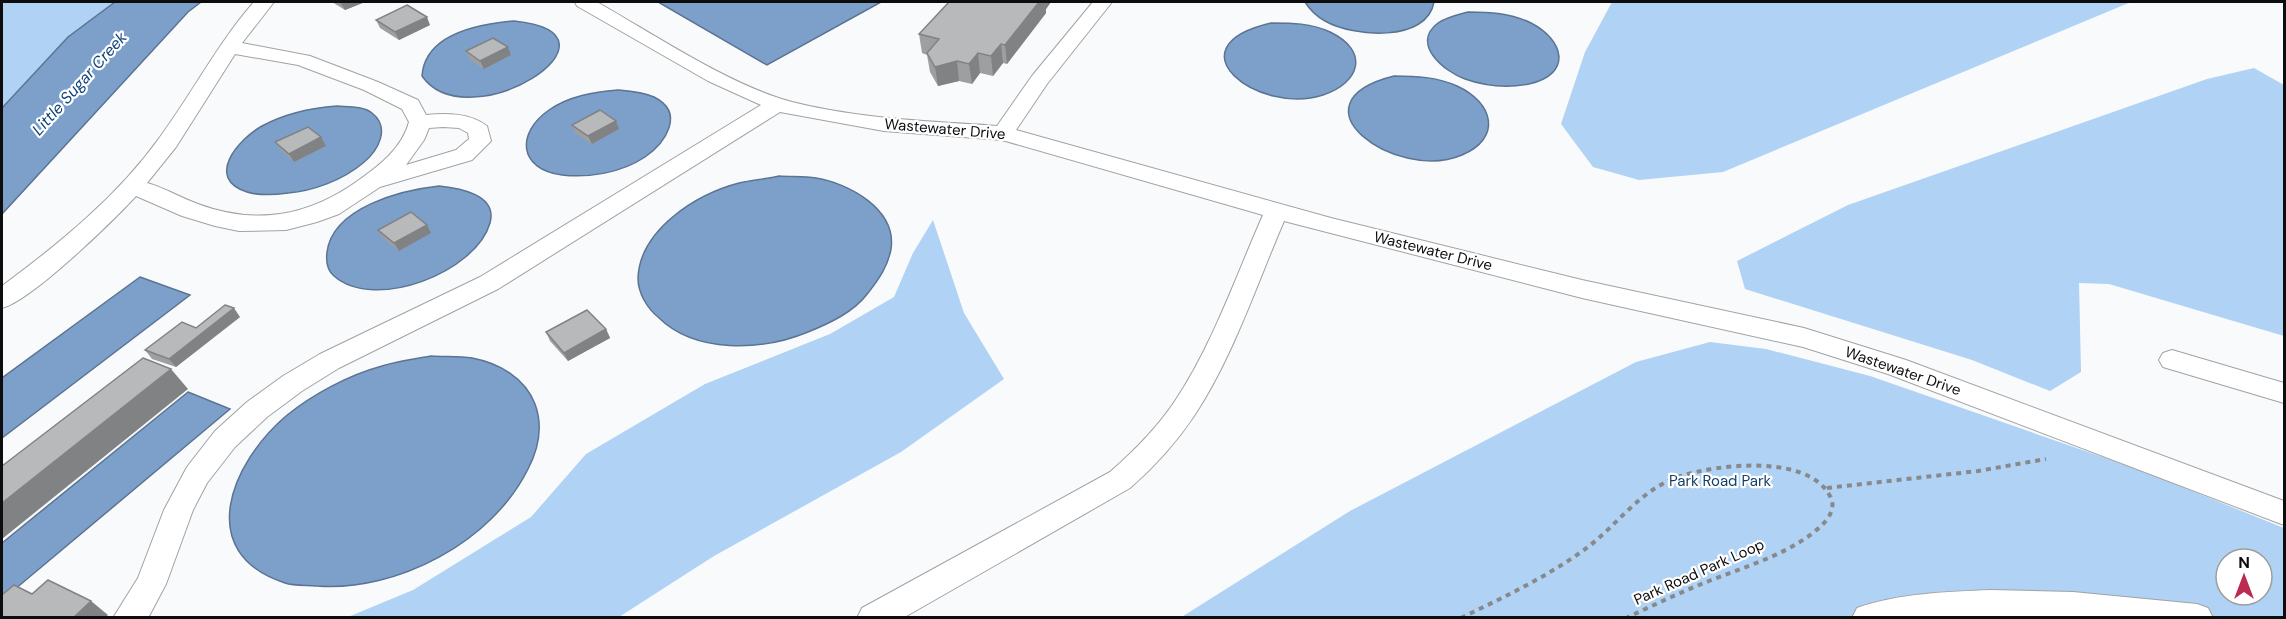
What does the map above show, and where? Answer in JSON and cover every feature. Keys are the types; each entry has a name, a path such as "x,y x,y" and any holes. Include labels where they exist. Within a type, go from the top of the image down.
{"lane":[{"path":"2,299 77,239 130,187 167,143 230,47 264,2"},
{"name":"Wastewater Drive","path":"584,2 715,77 778,104 809,113 842,118 1003,133 1276,211 1572,286 1803,338 1897,367 2284,513"},
{"path":"1003,133 1040,80 1103,2"},
{"path":"130,187 158,195 207,216 228,222 257,225 302,220 339,204 366,186 405,153 418,131 420,122 410,105 372,86 303,60 230,47"},
{"path":"129,618 145,597 154,578 179,504 196,475 245,417 267,400 330,360 450,305 489,283 778,104"},
{"path":"366,186 464,155 480,141 479,132 469,125 448,121 420,122"},
{"path":"873,618 1120,480 1147,456 1166,434 1201,381 1276,211"},
{"path":"2172,360 2284,393"},
{"path":"1868,618 1912,608 2006,602 2112,607 2197,618"}],"path":[{"path":"1461,618 1532,583 1589,546 1619,517 1655,488 1680,476 1722,469 1779,468 1807,474 1827,488 1978,471 2054,458 2052,425"},
{"name":"Park Road Park Loop","path":"1626,618 1711,580 1744,568 1819,528 1830,516 1833,504 1827,488"}],"green space":[{"path":"2,2 115,2 68,37 2,108"},
{"path":"1612,2 2131,2 1723,172 1639,180 1593,167 1561,124 1585,52"},
{"path":"2254,68 2284,85 2284,336 2109,284 2079,283 2081,372 2050,391 1972,360 1745,289 1737,261 1848,205 2207,79"},
{"path":"933,220 964,313 1004,379 901,452 714,556 619,617 348,617 413,590 531,517 586,454 705,384 830,334 894,297 913,253"},
{"name":"Park Road Park","path":"1710,342 1766,349 1870,376 2140,470 2284,528 2284,617 1180,618 1350,511 1636,362"}],"water":[{"name":"Little Sugar Creek","path":"115,2 201,2 188,12 2,214 2,108 68,37"},
{"path":"658,2 881,2 767,65"},
{"path":"1305,2 1434,2 1428,15 1418,25 1387,33 1370,33 1353,31 1325,21"},
{"path":"1468,12 1508,15 1531,23 1542,30 1551,38 1559,56 1558,65 1553,73 1529,84 1505,86 1465,79 1448,70 1440,64 1429,48 1430,31 1438,23"},
{"path":"514,21 548,30 559,44 552,62 533,78 505,91 474,97 444,93 422,76 425,62 443,41 470,29"},
{"path":"1271,23 1309,25 1330,32 1343,40 1351,48 1355,57 1352,75 1336,90 1323,95 1298,99 1273,96 1251,88 1234,76 1225,62 1227,47 1241,34"},
{"path":"1394,76 1434,79 1457,86 1469,93 1479,102 1488,120 1488,130 1483,139 1475,148 1462,155 1436,161 1408,158 1383,149 1363,136 1351,120 1350,104 1363,88"},
{"path":"618,90 654,97 669,111 669,128 665,136 645,157 615,171 583,176 562,175 547,171 537,166 530,158 527,139 538,119 549,110 565,101 582,96"},
{"path":"337,106 364,109 372,113 381,125 377,146 355,169 317,187 272,195 247,192 234,186 228,178 227,168 236,149 262,126 298,112"},
{"path":"779,176 811,177 829,181 855,192 878,210 891,235 891,249 876,283 856,306 841,316 808,332 770,343 730,346 691,338 673,329 650,309 640,289 638,278 641,260 649,244 673,216 706,196 739,183"},
{"path":"439,186 475,194 488,205 491,213 490,223 481,241 465,257 445,271 398,288 374,290 352,286 332,274 328,265 327,252 332,236 355,212 389,197"},
{"path":"140,277 190,295 2,438 2,378"},
{"path":"431,356 467,357 482,360 510,373 531,395 539,420 537,445 528,469 512,495 491,519 467,540 409,571 379,581 348,586 296,585 285,583 256,569 239,551 230,529 230,506 237,482 266,435 297,408 344,380 388,364"},
{"path":"188,392 230,409 2,600 2,543"}],"building":[{"path":"949,2 1039,2 1005,45 1001,44 991,56 978,53 969,64 957,61 935,67 927,53 939,39 919,34"},
{"path":"407,5 427,17 395,32 376,20"},
{"path":"493,38 508,47 480,61 466,51"},
{"path":"600,110 616,121 588,136 572,125"},
{"path":"308,127 321,137 289,154 275,142"},
{"path":"411,212 427,225 394,243 378,230"},
{"path":"225,305 234,308 169,359 145,350 182,322 196,328"},
{"path":"587,310 606,329 564,353 546,332"},
{"path":"143,358 171,369 2,503 2,466"},
{"path":"48,580 91,601 73,618 2,618 2,595 14,585 32,594"}]}
